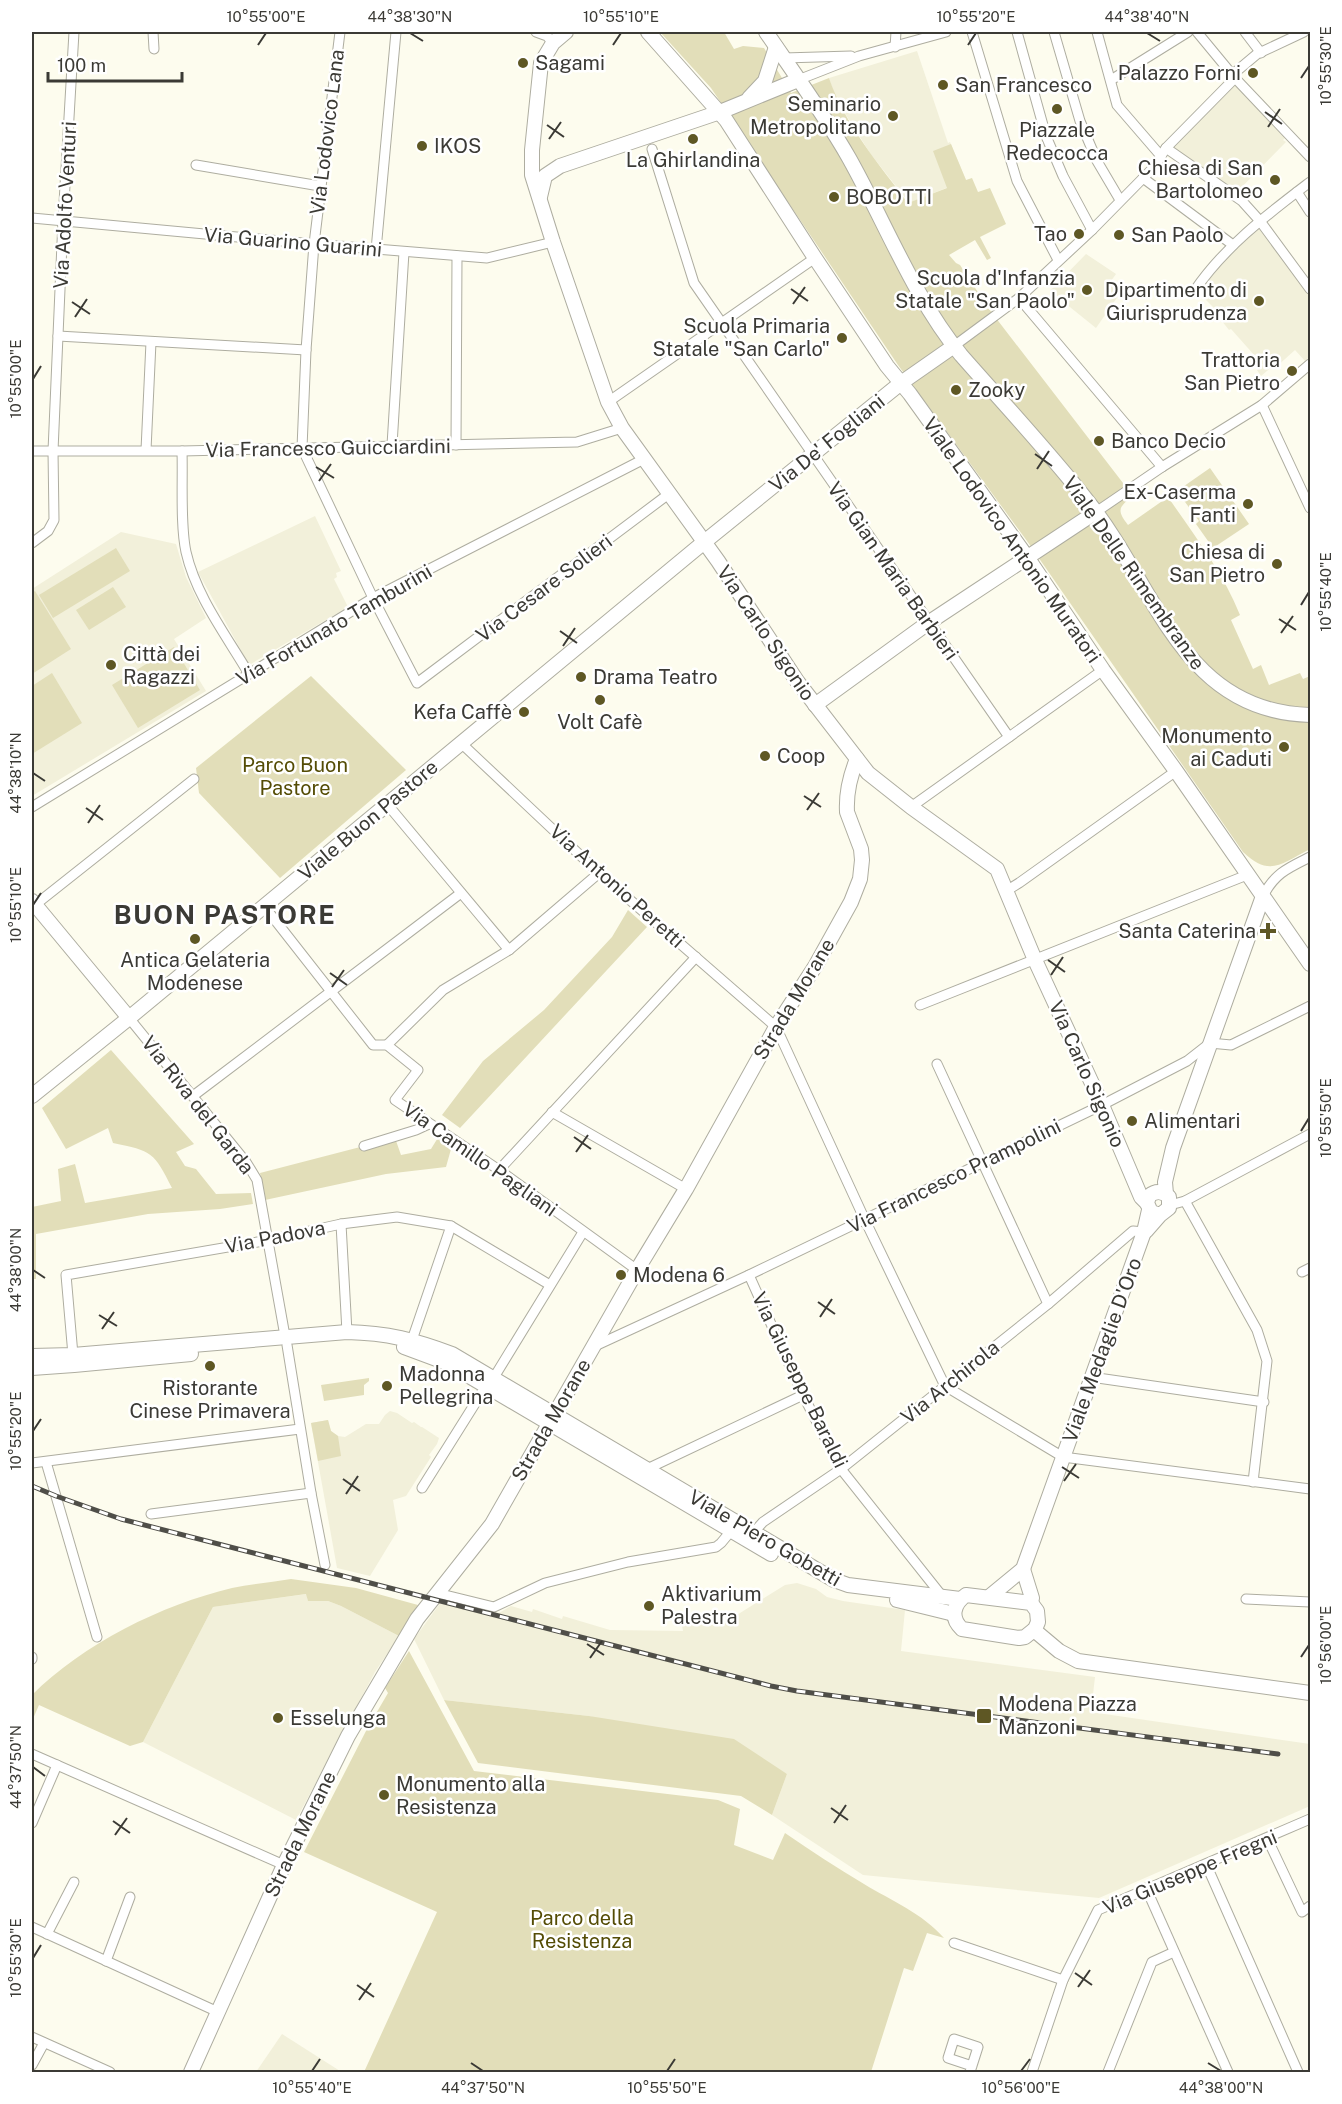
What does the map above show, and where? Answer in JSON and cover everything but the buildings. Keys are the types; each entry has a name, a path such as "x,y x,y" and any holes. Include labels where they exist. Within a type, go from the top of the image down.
{"street":[{"name":"Via Adolfo Venturi","path":"32,543 48,531 54,520 53,451 74,32"},
{"path":"153,32 154,49"},
{"name":"Via Lodovico Lana","path":"302,448 314,244 340,32"},
{"path":"376,250 396,32"},
{"path":"536,32 547,36 553,43"},
{"name":"Via Carlo Sigonio","path":"566,32 553,43 541,63 532,150 532,175 608,402 621,428 670,494 815,705 857,759 881,785 997,869 1141,1197 1158,1199"},
{"name":"Viale Delle Rimembranze","path":"766,32 848,156 925,302 954,346 1096,512 1183,649 1205,674 1226,691 1245,701 1287,712 1311,715"},
{"path":"895,47 896,32"},
{"path":"539,199 545,176 560,166 720,112 859,56 946,32"},
{"path":"972,32 1017,182 1058,260"},
{"path":"1017,32 1046,136 1063,176 1092,230"},
{"path":"1054,32 1080,121 1097,161 1120,200"},
{"path":"1097,32 1117,105 1164,152 1242,201 1260,221 1311,289"},
{"path":"1112,80 1188,32"},
{"path":"1197,32 1234,76 1311,157"},
{"path":"1245,32 1261,53"},
{"path":"954,346 1019,298 1092,230 1143,178 1234,76 1261,53 1300,33"},
{"name":"Viale Lodovico Antonio Muratori","path":"652,35 720,112 815,258 901,383 1027,557 1103,670 1311,964"},
{"path":"746,102 765,81 780,52 859,56"},
{"name":"Via Gian Maria Barbieri","path":"652,149 694,283 1009,737"},
{"path":"532,150 542,163 560,166"},
{"path":"196,165 320,186"},
{"path":"1143,178 1233,245"},
{"path":"1195,290 1208,271 1233,245 1311,182"},
{"path":"1298,192 1311,212"},
{"name":"Via Guarino Guarini","path":"32,218 487,258 553,242"},
{"path":"392,445 404,252"},
{"path":"456,445 457,256"},
{"path":"608,402 815,258"},
{"path":"1019,298 1162,467"},
{"path":"58,336 306,350"},
{"path":"147,450 151,342"},
{"name":"Via De' Fogliani","path":"703,543 901,383 954,346"},
{"path":"815,705 928,623 1162,467 1262,405 1311,364"},
{"path":"1262,405 1311,508"},
{"name":"Via Francesco Guicciardini","path":"32,451 182,451 576,442 621,428"},
{"path":"302,448 373,598"},
{"path":"182,451 184,542 190,565 202,593 249,674"},
{"name":"Via Fortunato Tamburini","path":"32,807 373,598 644,459"},
{"name":"Via Cesare Solieri","path":"373,598 417,683 670,494"},
{"name":"Viale Buon Pastore","path":"32,1096 703,543"},
{"path":"911,807 1103,670"},
{"name":"Via Antonio Peretti","path":"461,743 599,873 776,1027"},
{"name":"Strada Morane","path":"191,2073 284,1865 348,1736 417,1619 492,1524 637,1270 686,1190 776,1027 825,951 851,902 862,868 861,849 846,805 851,774 857,759"},
{"path":"1006,891 1176,771"},
{"path":"129,1018 33,903 194,778"},
{"path":"387,804 509,950"},
{"path":"1263,896 1271,882 1278,876 1311,857"},
{"path":"387,1045 443,990 509,950 599,873"},
{"path":"920,1005 1242,877"},
{"path":"193,1096 461,893"},
{"name":"Viale Medaglie D'Oro","path":"1023,1569 1091,1377 1158,1199 1209,1043 1263,896"},
{"name":"Via Camillo Pagliani","path":"264,906 373,1045 387,1045 418,1070 394,1100 500,1170 637,1270"},
{"path":"500,1170 696,957"},
{"path":"1209,1043 1231,1045 1311,1006"},
{"name":"Via Riva del Garda","path":"129,1018 246,1162 257,1180 311,1493 326,1565"},
{"path":"776,1027 945,1386 1063,1457 1311,1489"},
{"name":"Via Francesco Prampolini","path":"593,1347 749,1275 1102,1105 1187,1061 1209,1043"},
{"path":"937,1064 1048,1304"},
{"path":"552,1112 686,1190"},
{"path":"364,1146 429,1124"},
{"path":"1158,1199 1185,1201 1311,1134"},
{"path":"1185,1201 1257,1330 1267,1361 1253,1482"},
{"name":"Via Padova","path":"73,1360 66,1275 269,1240 341,1224 397,1217 451,1226 550,1285"},
{"path":"341,1224 347,1336"},
{"path":"411,1344 451,1226"},
{"name":"Via Archirola","path":"753,1533 763,1522 841,1469 1048,1304 1133,1231 1144,1232"},
{"path":"422,1488 583,1232"},
{"name":"Via Giuseppe Baraldi","path":"749,1275 803,1395 841,1469 942,1596"},
{"name":"Viale Piero Gobetti","path":"73,1360 347,1336 379,1342 411,1344 490,1382 817,1572 841,1583 960,1599 966,1595 1032,1603"},
{"path":"32,1356 73,1360"},
{"path":"32,1368 73,1360"},
{"path":"1091,1377 1264,1402"},
{"path":"645,1473 803,1395"},
{"path":"32,1463 300,1429"},
{"path":"46,1462 97,1637"},
{"name":"Viale Piero Gobetti","path":"645,1473 731,1531 832,1588 850,1594 911,1602 954,1614"},
{"path":"151,1514 311,1493"},
{"path":"437,1593 494,1607 545,1583 628,1562 716,1547 731,1531"},
{"path":"960,1599 954,1614 956,1623 962,1629 1019,1638 1029,1635 1034,1630 1038,1617 1023,1569 989,1597"},
{"path":"1246,1599 1311,1602"},
{"path":"1034,1630 1059,1651 1078,1661 1311,1693"},
{"path":"32,1754 284,1865"},
{"path":"32,1823 57,1766"},
{"name":"Via Giuseppe Fregni","path":"1032,2073 1064,1980 1098,1910 1311,1819"},
{"path":"1267,1838 1302,1912 1311,1906"},
{"path":"1206,1864 1298,2073"},
{"path":"47,1934 74,1882"},
{"path":"1146,1888 1228,2073"},
{"path":"106,1961 130,1897"},
{"path":"32,1927 218,2012"},
{"path":"954,1943 1064,1980"},
{"path":"1108,2073 1152,1962 1174,1952"},
{"path":"32,2037 110,2073"},
{"path":"32,2065 44,2043"}],"shaded area":[{"name":"Seminario Metropolitano","path":"917,51 948,143 950,142 966,180 909,203 870,153 836,99 829,78"},
{"path":"1234,83 1285,138 1283,140 1286,142 1236,193 1171,147"},
{"name":"Dipartimento di Giurisprudenza","path":"1259,225 1310,293 1310,356 1305,361 1295,350 1275,368 1273,366 1261,376 1257,370 1263,365 1231,329 1229,330 1214,311 1215,309 1199,293 1213,270"},
{"name":"Scuola d'Infanzia Statale \"San Paolo\"","path":"1086,254 1116,274 1111,281 1123,289 1096,328 1050,291"},
{"path":"315,516 341,571 336,573 337,577 334,579 348,607 249,665 198,572"},
{"name":"Città dei Ragazzi","path":"121,532 176,544 186,577 206,618 174,639 206,691 32,796 32,589"},
{"path":"390,1411 414,1422 439,1438 429,1455 431,1457 406,1496 393,1500 398,1530 370,1576 337,1568 311,1423 328,1420 331,1431 338,1436 345,1437 366,1424 379,1424"},
{"path":"797,1583 816,1589 827,1597 843,1601 905,1610 901,1651 1095,1677 1091,1712 1310,1744 1310,1806 1099,1898 863,1875 772,1815 787,1774 589,1716 444,1700 414,1639 444,1598 499,1613 511,1606 532,1612 533,1609 562,1619 563,1616 610,1630 683,1631 681,1620 704,1617 716,1624 732,1618 785,1585"},
{"path":"307,1594 308,1601 328,1601 341,1606 399,1636 375,1672 296,1820 143,1742 213,1607"},
{"path":"282,2034 340,2071 256,2072"}],"green space":[{"path":"660,32 724,32 734,49 743,46 764,48 791,93 829,78 853,128 908,203 947,188 933,151 951,144 966,180 972,178 978,192 990,188 1006,224 980,237 991,258 987,260 975,240 949,255 960,265 989,309 1133,496 1121,509 1122,516 1128,525 1168,497 1207,554 1233,599 1240,615 1231,620 1253,669 1261,665 1269,685 1300,673 1303,679 1310,676 1310,849 1276,866 1261,864 1243,852 1027,541 898,365 711,88"},
{"path":"1210,468 1249,524 1213,548 1196,524 1199,521 1177,491"},
{"path":"116,548 130,571 53,618 39,595"},
{"path":"113,587 126,607 89,630 76,610"},
{"path":"35,591 71,649 32,674 32,593"},
{"path":"174,647 200,690 138,728 112,685"},
{"path":"52,673 82,723 32,754 32,686"},
{"name":"Parco Buon Pastore","path":"311,676 406,770 280,878 199,793 196,768"},
{"path":"628,910 647,927 460,1128 442,1115 483,1061 544,1010 612,937"},
{"path":"111,1050 194,1144 176,1152 185,1166 196,1169 216,1194 251,1193 253,1204 220,1209 148,1214 36,1234 36,1279 32,1279 32,1207 61,1201 58,1169 75,1164 85,1203 172,1188 156,1160 144,1151 113,1143 108,1128 66,1149 42,1108"},
{"path":"439,1136 453,1142 446,1167 386,1174 265,1200 260,1173 395,1138 401,1155 431,1149"},
{"path":"369,1378 364,1385 364,1395 324,1401 321,1385"},
{"path":"328,1420 331,1431 338,1436 341,1456 318,1461 311,1423"},
{"path":"291,1579 356,1588 418,1605 399,1636 328,1601 308,1601 306,1594 213,1607 143,1742 130,1746 39,1705 32,1721 32,1695 75,1659 124,1629 205,1595 232,1588"},
{"name":"Parco della Resistenza","path":"409,1651 474,1771 718,1800 740,1809 734,1845 773,1860 785,1833 844,1872 916,1914 935,1929 944,1938 927,1933 913,1971 904,1968 871,2072 364,2072 437,1912 304,1852 388,1693 385,1688"},
{"path":"444,1700 589,1716 734,1739 787,1774 772,1815 741,1796 478,1763"}],"railway":[{"path":"32,1486 121,1519 771,1686 1278,1754"}],"place":[{"name":"Sagami","path":"523,63"},
{"name":"Palazzo Forni","path":"1253,73"},
{"name":"San Francesco","path":"943,85"},
{"name":"Piazzale Redecocca","path":"1057,109"},
{"name":"Seminario Metropolitano","path":"893,116"},
{"name":"La Ghirlandina","path":"693,139"},
{"name":"IKOS","path":"422,146"},
{"name":"Chiesa di San Bartolomeo","path":"1275,180"},
{"name":"BOBOTTI","path":"834,197"},
{"name":"Tao","path":"1079,234"},
{"name":"San Paolo","path":"1119,235"},
{"name":"Scuola d'Infanzia Statale \"San Paolo\"","path":"1087,290"},
{"name":"Dipartimento di Giurisprudenza","path":"1259,301"},
{"name":"Scuola Primaria Statale \"San Carlo\"","path":"842,338"},
{"name":"Trattoria San Pietro","path":"1292,371"},
{"name":"Zooky","path":"956,390"},
{"name":"Banco Decio","path":"1099,441"},
{"name":"Ex-Caserma Fanti","path":"1248,504"},
{"name":"Chiesa di San Pietro","path":"1277,564"},
{"name":"Città dei Ragazzi","path":"111,665"},
{"name":"Drama Teatro","path":"581,677"},
{"name":"Volt Cafè","path":"600,700"},
{"name":"Kefa Caffè","path":"524,712"},
{"name":"Monumento ai Caduti","path":"1284,747"},
{"name":"Coop","path":"765,756"},
{"name":"Santa Caterina","path":"1268,931"},
{"name":"Antica Gelateria Modenese","path":"195,939"},
{"name":"Alimentari","path":"1132,1121"},
{"name":"Modena 6","path":"621,1275"},
{"name":"Ristorante Cinese Primavera","path":"210,1366"},
{"name":"Madonna Pellegrina","path":"387,1386"},
{"name":"Aktivarium Palestra","path":"649,1606"},
{"name":"Modena Piazza Manzoni","path":"984,1716"},
{"name":"Esselunga","path":"278,1718"},
{"name":"Monumento alla Resistenza","path":"384,1795"}],"district":[{"name":"BUON PASTORE","path":"225,914"}]}
